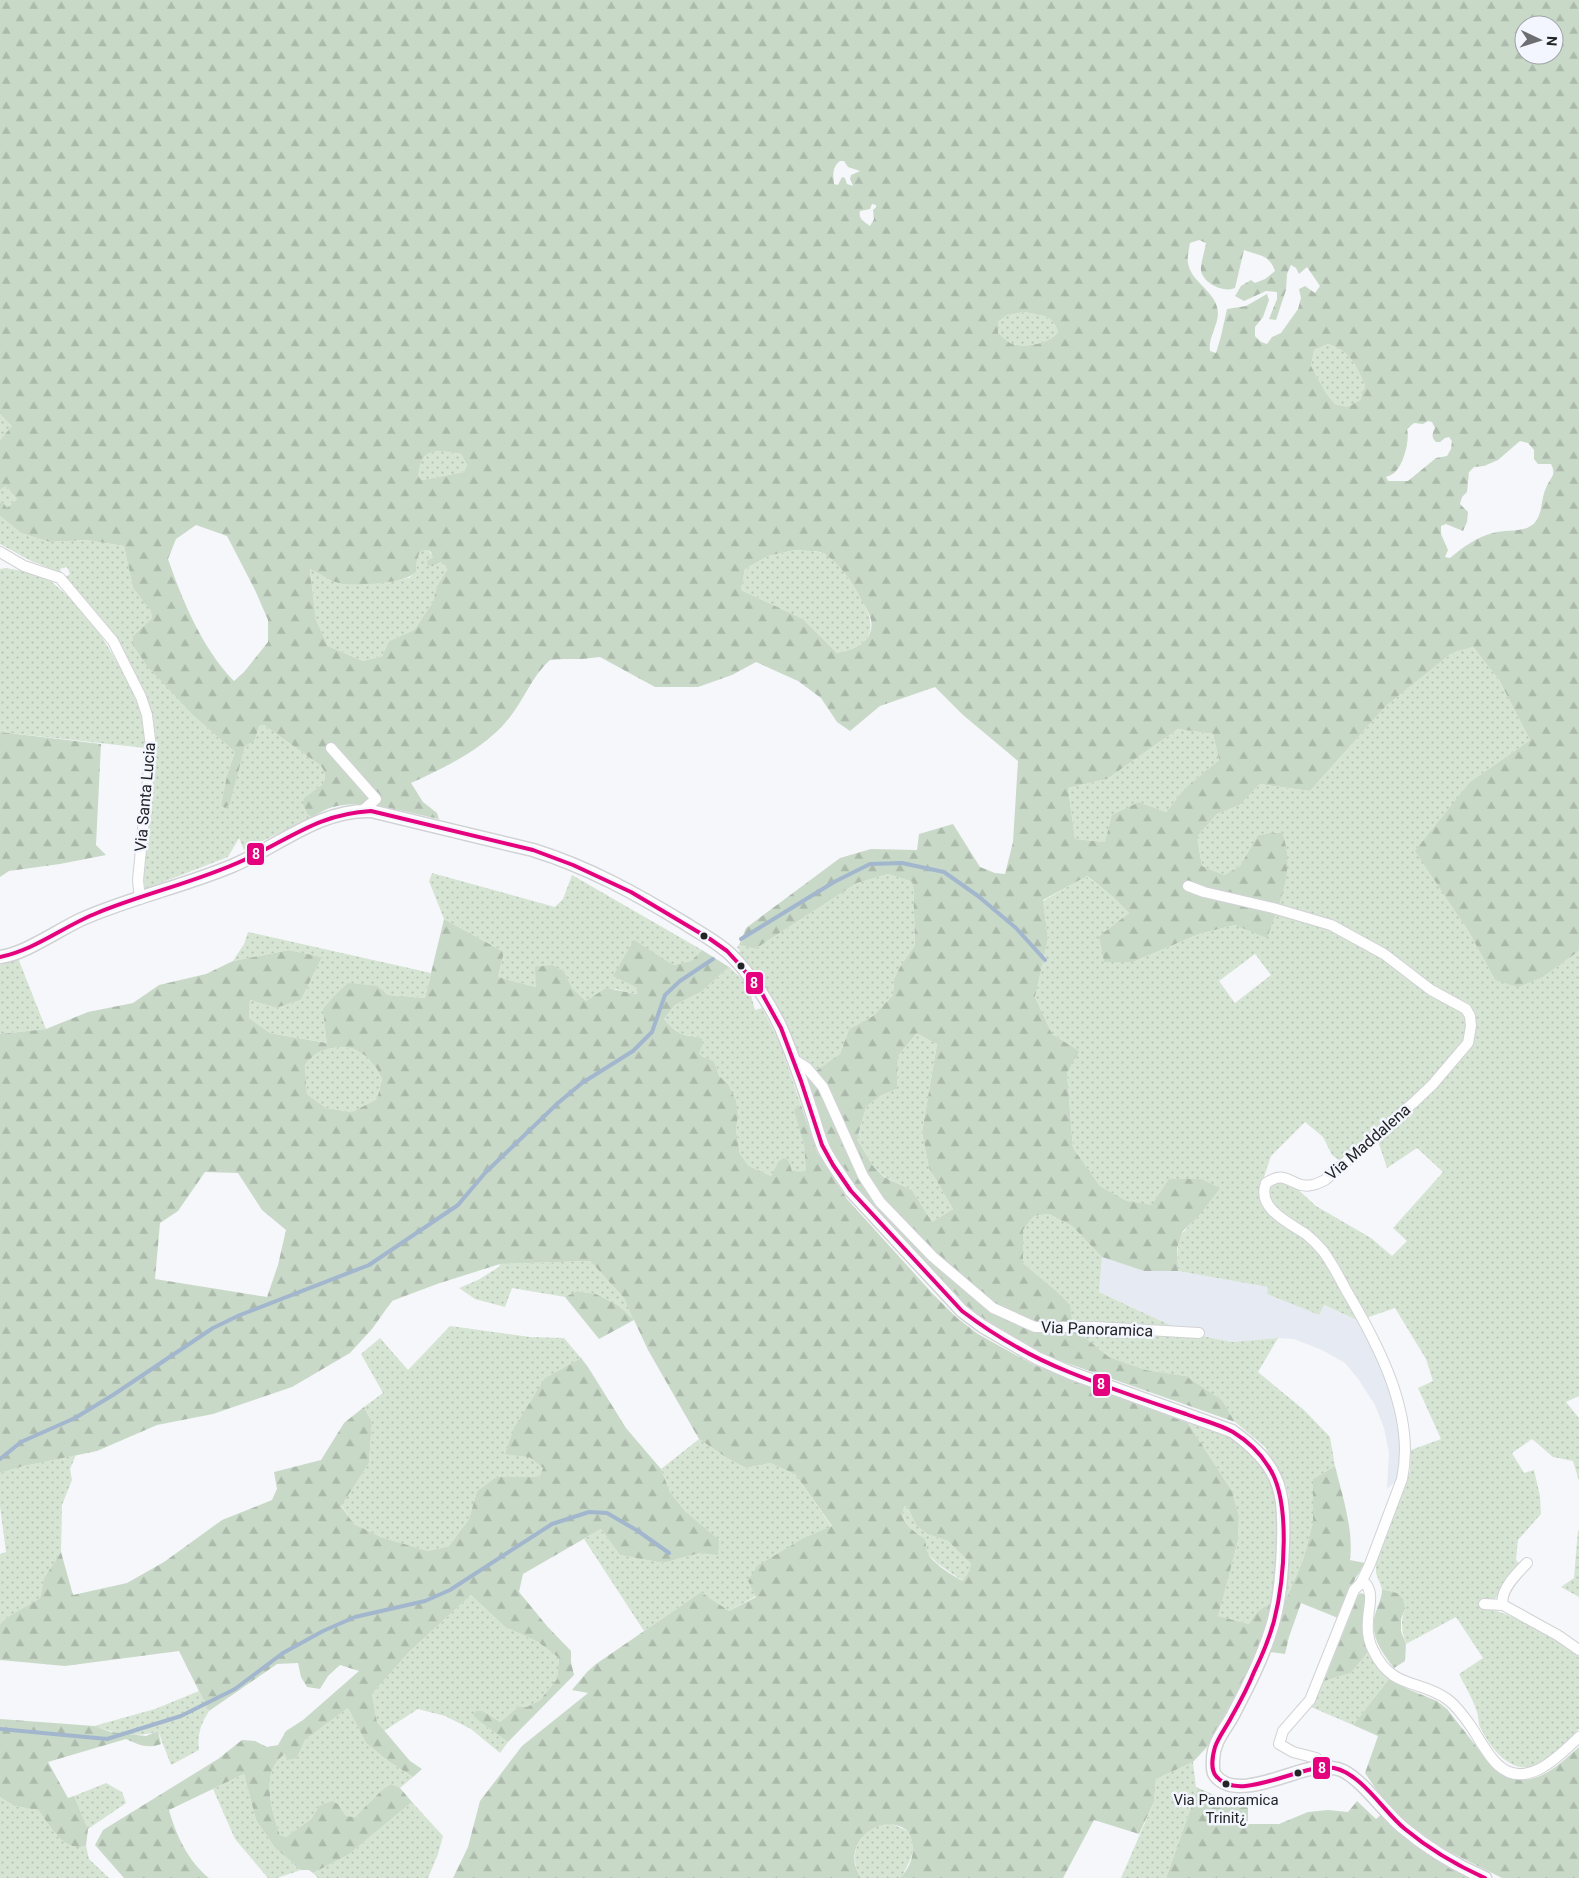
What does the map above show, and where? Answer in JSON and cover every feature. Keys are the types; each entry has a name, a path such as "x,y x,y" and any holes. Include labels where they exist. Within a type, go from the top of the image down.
{"street":[{"name":"Via Santa Lucia","path":"0,552 24,566 60,578 113,642 140,697 147,715 151,747 138,880 140,899"},
{"path":"331,748 376,799 362,811"},
{"name":"Via Panoramica","path":"0,957 15,954 85,918 232,866 284,838 332,816 362,811 371,811 533,850 559,858 640,896 720,946 732,956 768,1005 780,1028 825,1149 851,1191 962,1311 982,1326 1037,1358 1071,1373 1232,1431 1258,1452 1268,1463 1276,1478 1283,1507 1278,1603 1272,1629 1254,1674 1213,1750 1212,1768 1215,1775 1225,1783 1236,1786 1252,1785 1315,1768 1328,1767"},
{"name":"Via Maddalena","path":"1188,886 1204,892 1273,908 1331,925 1384,954 1431,990 1466,1008 1470,1016 1471,1034 1468,1043 1433,1084 1325,1180 1308,1186 1280,1177 1266,1183 1265,1187 1265,1195 1270,1209 1307,1235 1328,1258 1363,1318 1391,1381 1398,1404 1405,1434 1406,1450 1403,1473 1370,1564 1361,1583"},
{"name":"Via Panoramica","path":"793,1060 807,1068 823,1087 863,1176 880,1202 933,1257 993,1308 1035,1327 1095,1327 1199,1334"},
{"path":"1503,1606 1501,1599 1504,1592 1527,1563"},
{"path":"1485,1878 1429,1848 1401,1826 1354,1777 1341,1770 1328,1767 1316,1758 1284,1749 1280,1744 1283,1731 1310,1700 1354,1590 1361,1583 1366,1584 1369,1588 1371,1596 1367,1621 1368,1634 1373,1650 1384,1667 1393,1676 1413,1686 1441,1695 1451,1702 1464,1717 1497,1765 1505,1771 1527,1774 1537,1771 1562,1753 1579,1737"},
{"path":"1484,1604 1503,1606 1559,1636 1579,1650"}],"shaded area":[{"path":"1102,1257 1144,1271 1178,1271 1269,1287 1267,1294 1319,1315 1323,1305 1361,1322 1389,1383 1396,1410 1401,1436 1397,1480 1387,1489 1389,1453 1384,1428 1375,1405 1359,1380 1345,1363 1322,1350 1294,1339 1278,1338 1232,1342 1187,1333 1099,1292"}],"green space":[{"path":"0,0 1579,0 1579,951 1543,977 1518,987 1495,980 1469,932 1415,851 1470,782 1530,740 1499,680 1473,647 1452,653 1386,706 1310,791 1260,784 1240,805 1217,814 1197,837 1202,866 1224,875 1240,866 1258,835 1282,832 1286,846 1287,873 1281,898 1267,938 1235,925 1199,934 1133,962 1104,962 1099,936 1129,913 1112,896 1087,876 1043,900 1048,939 1035,997 1052,1034 1079,1051 1067,1073 1073,1148 1100,1186 1127,1201 1152,1205 1169,1179 1201,1179 1220,1188 1198,1217 1183,1231 1177,1248 1178,1271 1144,1271 1102,1257 1072,1226 1049,1214 1034,1216 1023,1230 1023,1263 1070,1305 1073,1328 1109,1357 1146,1370 1186,1376 1222,1400 1235,1422 1041,1354 985,1320 968,1307 858,1191 829,1146 806,1078 840,1054 849,1029 873,1016 893,995 894,979 915,945 913,882 888,874 857,883 755,949 739,945 746,928 840,858 871,849 917,850 919,834 953,824 980,867 995,873 1005,874 1013,842 1018,761 963,715 935,687 880,706 850,731 837,722 821,698 798,681 756,662 732,675 698,687 655,687 600,657 550,660 533,680 510,717 489,738 465,756 411,783 423,802 437,813 439,819 386,807 359,804 333,807 312,817 308,815 303,804 304,798 324,783 325,773 321,766 264,725 259,726 255,740 245,746 230,804 225,808 221,805 227,775 235,752 196,718 147,666 133,645 133,636 152,618 152,612 133,588 124,546 86,540 50,542 21,533 0,516 0,503 2,501 7,508 17,499 6,486 0,490 0,440 12,426 0,414","holes":["840,161 844,161 848,167 860,171 851,175 850,179 853,186 847,184 845,178 842,177 838,185 834,184 834,169","872,204 876,205 873,210 874,219 870,226 862,220 860,211 870,209","1199,240 1206,243 1201,268 1203,276 1215,286 1225,289 1235,288 1244,250 1267,258 1275,271 1265,279 1255,283 1251,280 1241,286 1235,296 1244,301 1266,291 1277,292 1277,299 1269,319 1276,320 1286,290 1287,274 1291,265 1296,268 1299,274 1307,267 1320,286 1315,293 1305,286 1299,289 1301,298 1298,309 1281,333 1272,337 1267,344 1261,342 1255,336 1255,327 1263,317 1269,300 1267,294 1246,306 1227,309 1216,353 1210,351 1210,346 1218,318 1217,305 1190,270 1188,261 1190,243","1025,312 1050,319 1058,332 1049,340 1043,342 1022,346 1015,345 998,333 998,322 1007,315","1328,344 1342,351 1355,365 1365,385 1360,400 1348,407 1335,404 1326,393 1311,366 1314,350","1432,422 1435,428 1432,435 1433,439 1436,442 1440,442 1449,437 1452,441 1451,449 1447,456 1436,458 1408,481 1388,481 1386,477 1395,472 1404,457 1408,439 1407,429 1414,423","1520,441 1528,443 1534,450 1534,459 1538,464 1551,464 1552,476 1544,492 1538,517 1527,528 1498,532 1481,537 1450,558 1445,557 1448,550 1441,534 1441,526 1446,524 1463,531 1467,522 1468,512 1460,504 1462,497 1467,492 1469,472 1474,467 1484,466 1498,460","443,451 461,454 467,465 464,472 422,480 418,476 422,460 427,454","196,525 227,536 268,620 268,642 244,672 234,681 212,654 203,639 187,608 168,559 176,539","428,550 433,558 428,560 427,565 433,566 442,562 448,568 437,586 433,602 414,630 389,641 382,656 363,661 328,646 316,620 310,569 339,583 391,582 416,572 420,551","795,550 815,551 825,554 840,568 856,589 871,620 870,634 862,644 850,650 837,653 803,619 741,590 745,569 768,556","1178,729 1213,734 1219,760 1185,788 1166,812 1139,802 1112,815 1105,842 1075,839 1068,788 1107,779","917,1033 937,1044 922,1132 929,1168 953,1209 932,1222 912,1190 884,1177 873,1166 857,1139 866,1107 882,1095 897,1089 898,1056"]},
{"path":"1025,312 1050,319 1058,332 1049,340 1036,344 1022,346 1010,343 998,333 998,322 1007,315"},
{"path":"1328,344 1347,355 1355,365 1365,385 1360,400 1348,407 1335,404 1326,393 1311,366 1314,350"},
{"path":"0,414 13,426 0,440"},
{"path":"443,451 461,454 467,465 464,472 422,480 417,476 420,464 427,454"},
{"path":"6,486 17,499 7,508 2,502 0,503 0,490"},
{"path":"0,516 21,533 50,542 86,540 124,546 133,588 152,611 152,618 133,636 196,718 235,752 227,775 221,805 230,804 245,745 255,740 259,726 264,725 321,766 325,773 324,783 304,798 308,815 312,817 244,850 239,838 228,857 145,889 143,874 155,736 149,708 117,640 87,602 64,578 70,574 67,567 60,569 62,573 31,561 0,544"},
{"path":"428,550 433,556 433,566 443,562 448,568 437,586 433,602 414,630 389,641 382,656 363,661 328,646 316,620 310,568 338,583 379,583 409,578 416,572 420,551"},
{"path":"795,550 815,551 826,555 835,562 847,577 860,597 870,618 871,627 868,636 862,643 852,649 837,653 803,619 741,590 745,569 768,556"},
{"path":"5,568 36,573 52,582 82,609 102,637 129,682 146,728 145,748 0,732 0,569"},
{"path":"1473,647 1499,680 1530,740 1470,782 1432,875 1469,932 1495,980 1543,977 1579,951 1579,1396 1566,1402 1579,1418 1579,1481 1573,1461 1553,1457 1532,1439 1512,1453 1524,1473 1534,1470 1540,1496 1541,1514 1518,1540 1516,1560 1521,1565 1494,1600 1482,1607 1509,1615 1533,1627 1579,1657 1579,1729 1559,1750 1547,1759 1535,1766 1526,1767 1517,1766 1502,1757 1489,1743 1480,1727 1478,1714 1459,1674 1483,1658 1456,1617 1406,1644 1402,1626 1405,1609 1397,1593 1382,1589 1376,1573 1376,1561 1410,1471 1411,1450 1441,1439 1418,1388 1433,1381 1426,1359 1395,1308 1366,1318 1323,1242 1274,1206 1268,1197 1269,1186 1278,1181 1293,1185 1316,1206 1371,1238 1392,1256 1407,1241 1393,1228 1443,1172 1417,1148 1387,1168 1377,1138 1419,1105 1450,1073 1470,1047 1468,1038 1421,1091 1340,1161 1332,1155 1323,1137 1305,1122 1271,1156 1262,1183 1267,1210 1273,1218 1309,1242 1326,1262 1361,1322 1324,1305 1319,1315 1267,1294 1268,1287 1178,1271 1179,1241 1185,1230 1198,1217 1127,1201 1100,1186 1073,1148 1067,1073 1078,1051 1052,1034 1035,997 1048,939 1043,901 1086,876 1112,896 1129,913 1099,936 1133,962 1199,934 1235,925 1282,832 1258,835 1240,866 1224,875 1202,866 1197,837 1217,814 1240,805 1260,784 1310,791 1386,706 1452,653","holes":["1255,954 1271,975 1235,1003 1219,981"]},
{"path":"1178,729 1213,734 1219,760 1185,788 1166,812 1139,802 1105,842 1075,839 1068,788 1107,779"},
{"path":"0,732 101,744 96,845 106,855 9,871 0,877"},
{"path":"432,873 555,907 563,899 572,875 702,950 691,961 673,965 636,987 637,994 615,989 586,1001 572,988 564,971 536,987 498,977 504,952 444,919 429,881"},
{"path":"888,874 913,882 915,945 894,979 893,995 873,1016 849,1029 840,1054 815,1073 801,1057 777,1008 737,953 740,951 737,947 739,945 755,949 857,883"},
{"path":"444,919 504,952 498,977 536,987 535,967 552,965 564,971 572,988 586,1001 606,988 637,994 636,987 613,976 634,940 673,965 691,961 702,950 729,967 701,992 675,1005 664,1019 679,1032 702,1039 703,1044 699,1053 713,1061 719,1076 728,1084 736,1101 738,1116 736,1130 740,1154 749,1166 771,1176 779,1161 784,1158 789,1161 792,1171 803,1172 806,1169 804,1145 794,1110 801,1105 817,1152 847,1199 956,1317 978,1334 1034,1365 1188,1423 1232,1491 1239,1516 1238,1541 1218,1616 1249,1624 1258,1611 1272,1603 1249,1670 1207,1747 1193,1762 1156,1779 1154,1802 1139,1834 1094,1820 1063,1878 900,1878 911,1861 913,1850 911,1837 908,1831 897,1825 885,1824 874,1828 858,1844 855,1855 856,1866 862,1878 453,1878 468,1847 480,1801 522,1746 588,1693 572,1690 587,1672 701,1592 729,1611 756,1597 748,1581 757,1566 802,1539 832,1526 795,1474 770,1463 746,1468 699,1439 648,1350 634,1320 599,1339 565,1297 577,1291 596,1294 618,1305 633,1319 624,1298 590,1261 500,1264 437,1284 392,1301 372,1329 350,1353 292,1387 213,1414 157,1425 97,1451 24,1466 0,1473 0,1034 46,1029 88,1012 133,1003 159,985 206,974 233,961 289,950 322,957 301,1000 276,1008 250,1000 249,1018 270,1033 327,1043 323,1009 348,983 378,986 388,995 425,998","holes":["339,1047 352,1048 366,1056 377,1069 382,1079 377,1099 352,1112 326,1108 307,1094 305,1065 320,1052","205,1172 238,1173 262,1210 286,1230 278,1265 267,1297 155,1279 160,1223 178,1211","905,1506 908,1508 916,1525 927,1534 948,1541 971,1564 970,1570 963,1581 932,1560 927,1551 925,1539 908,1525 903,1516"]},
{"path":"248,932 431,973 425,998 388,995 378,986 328,1043 270,1033 249,1018 250,1000 276,1008 301,1000 322,957 289,950 233,961 244,944"},
{"path":"18,958 46,1029 0,1034 0,965"},
{"path":"729,967 748,984 755,1010 762,1008 779,1041 801,1105 795,1110 804,1145 807,1168 803,1172 797,1173 792,1171 789,1161 771,1176 749,1166 740,1154 736,1130 738,1116 728,1084 719,1076 713,1062 698,1052 703,1044 696,1036 678,1032 664,1019 675,1005 701,992"},
{"path":"918,1032 937,1044 922,1132 929,1168 953,1209 932,1222 912,1190 885,1177 873,1166 857,1139 866,1107 882,1095 897,1089 898,1056"},
{"path":"339,1047 352,1048 366,1056 377,1069 382,1079 377,1099 352,1112 326,1108 307,1094 305,1065 320,1052"},
{"path":"1049,1214 1072,1226 1102,1257 1099,1292 1187,1333 1232,1342 1278,1338 1258,1372 1304,1410 1330,1437 1335,1466 1313,1479 1313,1522 1303,1560 1284,1604 1290,1542 1289,1497 1286,1484 1265,1447 1235,1422 1222,1400 1186,1376 1146,1370 1109,1357 1073,1328 1054,1289 1023,1263 1023,1230 1034,1216"},
{"path":"590,1261 624,1298 634,1320 618,1305 596,1294 577,1291 565,1297 512,1288 505,1307 475,1299 459,1288 478,1280 499,1267 500,1264"},
{"path":"450,1326 530,1337 564,1338 581,1358 545,1378 529,1457 543,1468 539,1477 496,1477 477,1491 469,1519 449,1546 428,1551 381,1537 354,1524 341,1505 369,1463 372,1422 364,1407 383,1393 361,1354 380,1338 408,1370"},
{"path":"581,1358 626,1428 661,1469 670,1492 685,1511 719,1540 718,1555 700,1553 663,1563 620,1555 601,1529 523,1574 519,1592 571,1651 574,1675 508,1742 473,1715 476,1711 483,1711 500,1722 518,1707 527,1707 540,1700 557,1679 559,1658 538,1642 505,1627 471,1595 409,1652 372,1694 377,1722 410,1761 422,1769 413,1777 388,1761 366,1743 348,1708 305,1740 297,1758 287,1760 285,1754 277,1761 272,1771 270,1781 271,1804 280,1835 286,1837 311,1819 319,1806 332,1801 338,1804 346,1816 355,1817 383,1789 391,1784 400,1788 412,1802 348,1855 313,1873 309,1870 301,1870 275,1848 256,1820 244,1774 169,1810 175,1829 189,1856 209,1878 124,1878 95,1845 103,1830 218,1759 242,1740 255,1741 267,1747 278,1745 286,1731 303,1720 359,1671 340,1665 328,1676 320,1689 307,1687 301,1677 298,1663 277,1664 209,1711 179,1651 65,1666 0,1660 0,1624 6,1618 40,1598 44,1578 61,1552 73,1595 127,1583 164,1562 222,1520 272,1500 277,1489 274,1472 321,1460 344,1423 364,1407 372,1422 369,1463 341,1506 354,1524 381,1537 428,1551 449,1546 469,1519 477,1491 496,1477 539,1477 543,1468 529,1457 505,1454 514,1428 545,1378"},
{"path":"1188,1423 1228,1437 1238,1443 1252,1456 1264,1472 1272,1489 1277,1507 1278,1545 1272,1603 1258,1611 1249,1624 1217,1616 1238,1542 1239,1516 1232,1491"},
{"path":"699,1439 746,1468 770,1463 795,1474 832,1527 802,1540 748,1581 756,1596 729,1611 701,1592 644,1631 584,1539 601,1529 620,1555 663,1563 700,1553 718,1540 685,1511 670,1492 661,1469"},
{"path":"76,1455 70,1469 72,1480 62,1505 61,1552 44,1578 40,1598 6,1618 0,1624 0,1554 6,1552 0,1506 0,1473"},
{"path":"1335,1466 1349,1525 1350,1560 1365,1563 1355,1579 1338,1618 1301,1603 1285,1654 1270,1652 1284,1604 1303,1560 1313,1522 1313,1479"},
{"path":"905,1506 908,1508 916,1525 927,1534 948,1541 971,1564 971,1570 963,1581 938,1564 927,1553 925,1539 908,1525 903,1516"},
{"path":"1578,1530 1579,1597 1561,1587 1574,1578"},
{"path":"1382,1589 1397,1593 1403,1599 1405,1609 1401,1619 1401,1631 1406,1644 1405,1661 1394,1668 1382,1651 1374,1633 1374,1619"},
{"path":"1361,1593 1365,1595 1365,1634 1368,1652 1351,1673 1324,1681 1358,1595"},
{"path":"471,1595 505,1627 538,1642 559,1658 557,1679 540,1700 527,1707 518,1707 500,1722 483,1711 480,1722 508,1742 500,1753 471,1729 445,1716 418,1709 384,1731 377,1722 372,1694 409,1652"},
{"path":"1368,1652 1378,1668 1389,1679 1353,1725 1311,1707 1324,1681 1351,1673"},
{"path":"1389,1679 1437,1701 1447,1709 1494,1769 1507,1776 1529,1779 1540,1776 1560,1764 1579,1747 1579,1878 1502,1878 1442,1848 1388,1807 1365,1773 1378,1736 1353,1725"},
{"path":"199,1691 209,1711 200,1729 199,1750 171,1765 158,1731 134,1735 109,1731 94,1726 155,1709"},
{"path":"348,1708 366,1743 388,1761 413,1777 400,1788 391,1784 383,1789 355,1817 346,1816 338,1804 319,1806 311,1819 286,1837 280,1835 271,1803 270,1781 272,1770 277,1761 285,1754 297,1758 305,1740"},
{"path":"0,1719 94,1726 111,1732 146,1736 158,1731 161,1744 143,1746 126,1739 48,1762 68,1798 74,1796 88,1829 86,1846 78,1847 64,1842 52,1830 38,1810 14,1806 0,1797"},
{"path":"1193,1762 1196,1787 1198,1788 1166,1878 1121,1878 1154,1802 1156,1779"},
{"path":"244,1774 256,1820 275,1848 301,1870 277,1878 268,1878 235,1839 213,1789"},
{"path":"106,1783 122,1792 126,1803 88,1829 74,1796"},
{"path":"1198,1788 1226,1800 1248,1805 1248,1824 1279,1824 1308,1812 1328,1810 1348,1812 1357,1801 1376,1819 1383,1813 1430,1854 1468,1878 1166,1878"},
{"path":"0,1797 14,1806 38,1810 52,1830 64,1842 78,1847 86,1846 89,1859 109,1878 0,1878"},
{"path":"412,1802 443,1836 428,1878 318,1878 313,1873 348,1855"},
{"path":"892,1824 908,1831 913,1844 912,1854 902,1876 900,1878 862,1878 855,1863 855,1855 860,1840 872,1829 881,1825"}],"waterway":[{"path":"741,939 834,882 870,864 902,863 944,872 978,896 1016,928 1045,960"},
{"path":"0,1459 21,1442 75,1418 113,1395 213,1328 240,1315 369,1265 458,1205 485,1173 558,1103 582,1083 633,1051 652,1032 665,995 680,981 713,959"},
{"path":"0,1729 107,1739 181,1716 235,1689 283,1653 323,1631 355,1617 425,1601 450,1590 552,1524 589,1512 607,1513 638,1531 669,1553"}],"transit line":[{"name":"8","path":"0,957 25,949 97,913 226,868 320,822 352,813 371,811 533,850 573,865 631,892 710,939 727,951 760,990 781,1028 822,1145 833,1165 851,1191 962,1311 987,1329 1041,1360 1113,1389 1228,1429 1248,1443 1268,1466 1276,1481 1283,1520 1283,1564 1278,1605 1268,1641 1260,1660 1215,1747 1213,1766 1216,1776 1226,1784 1240,1786 1255,1785 1305,1771 1334,1768 1344,1772 1363,1785 1397,1822 1414,1836 1443,1856 1485,1878"}],"place":[{"name":"Via Panoramica Trinit¿","path":"1226,1784"}]}
